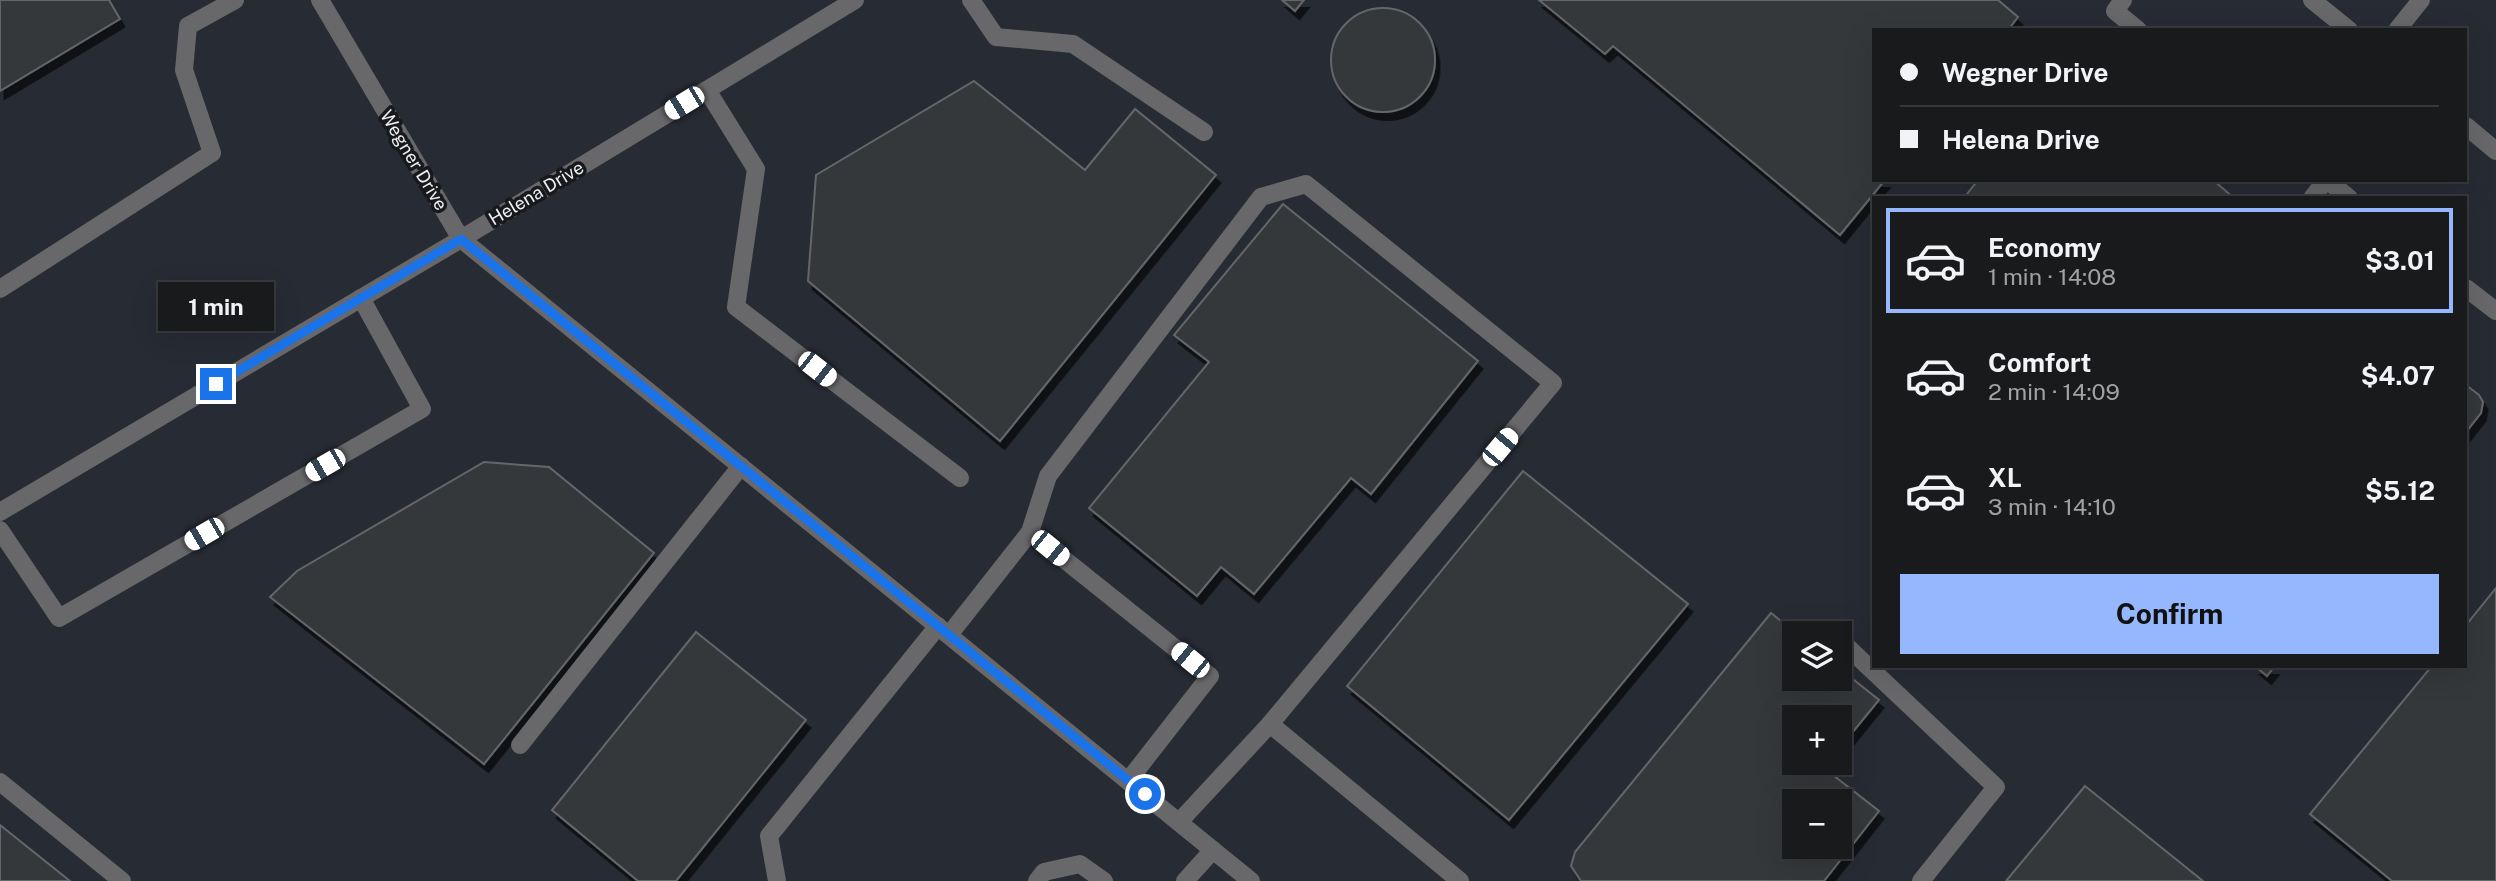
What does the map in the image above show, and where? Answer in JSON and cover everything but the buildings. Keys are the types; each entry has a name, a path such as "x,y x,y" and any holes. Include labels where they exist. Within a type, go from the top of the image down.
{"street":[{"path":"0,289 212,153 184,70 188,26 234,0"},
{"name":"Wegner Drive","path":"320,0 461,239 1251,881"},
{"name":"Helena Drive","path":"0,512 461,239 855,0"},
{"path":"971,0 996,37 1073,44 1204,132"},
{"path":"2123,0 2115,11 2136,28"},
{"path":"2312,0 2347,28"},
{"path":"2399,28 2421,0"},
{"path":"707,90 756,169 736,307 960,478"},
{"path":"2467,127 2496,151"},
{"path":"2314,196 2324,182"},
{"path":"2329,182 2346,196"},
{"path":"777,881 769,836 1030,531 1048,476 1261,197 1306,184 1553,383 1270,724 1179,822"},
{"path":"2467,289 2496,312"},
{"path":"0,530 59,618 422,409 361,298"},
{"path":"520,745 741,466"},
{"path":"1030,531 1210,676 1128,781"},
{"path":"1852,651 1996,787 1921,881"},
{"path":"1270,724 1448,877"},
{"path":"0,782 122,881"},
{"path":"1185,881 1213,850"},
{"path":"1037,881 1044,872 1080,864 1104,881"}],"shaded area":[{"path":"0,0 2496,0 2496,881 0,881"}],"route":[{"path":"216,384 461,239 1145,794"}]}
